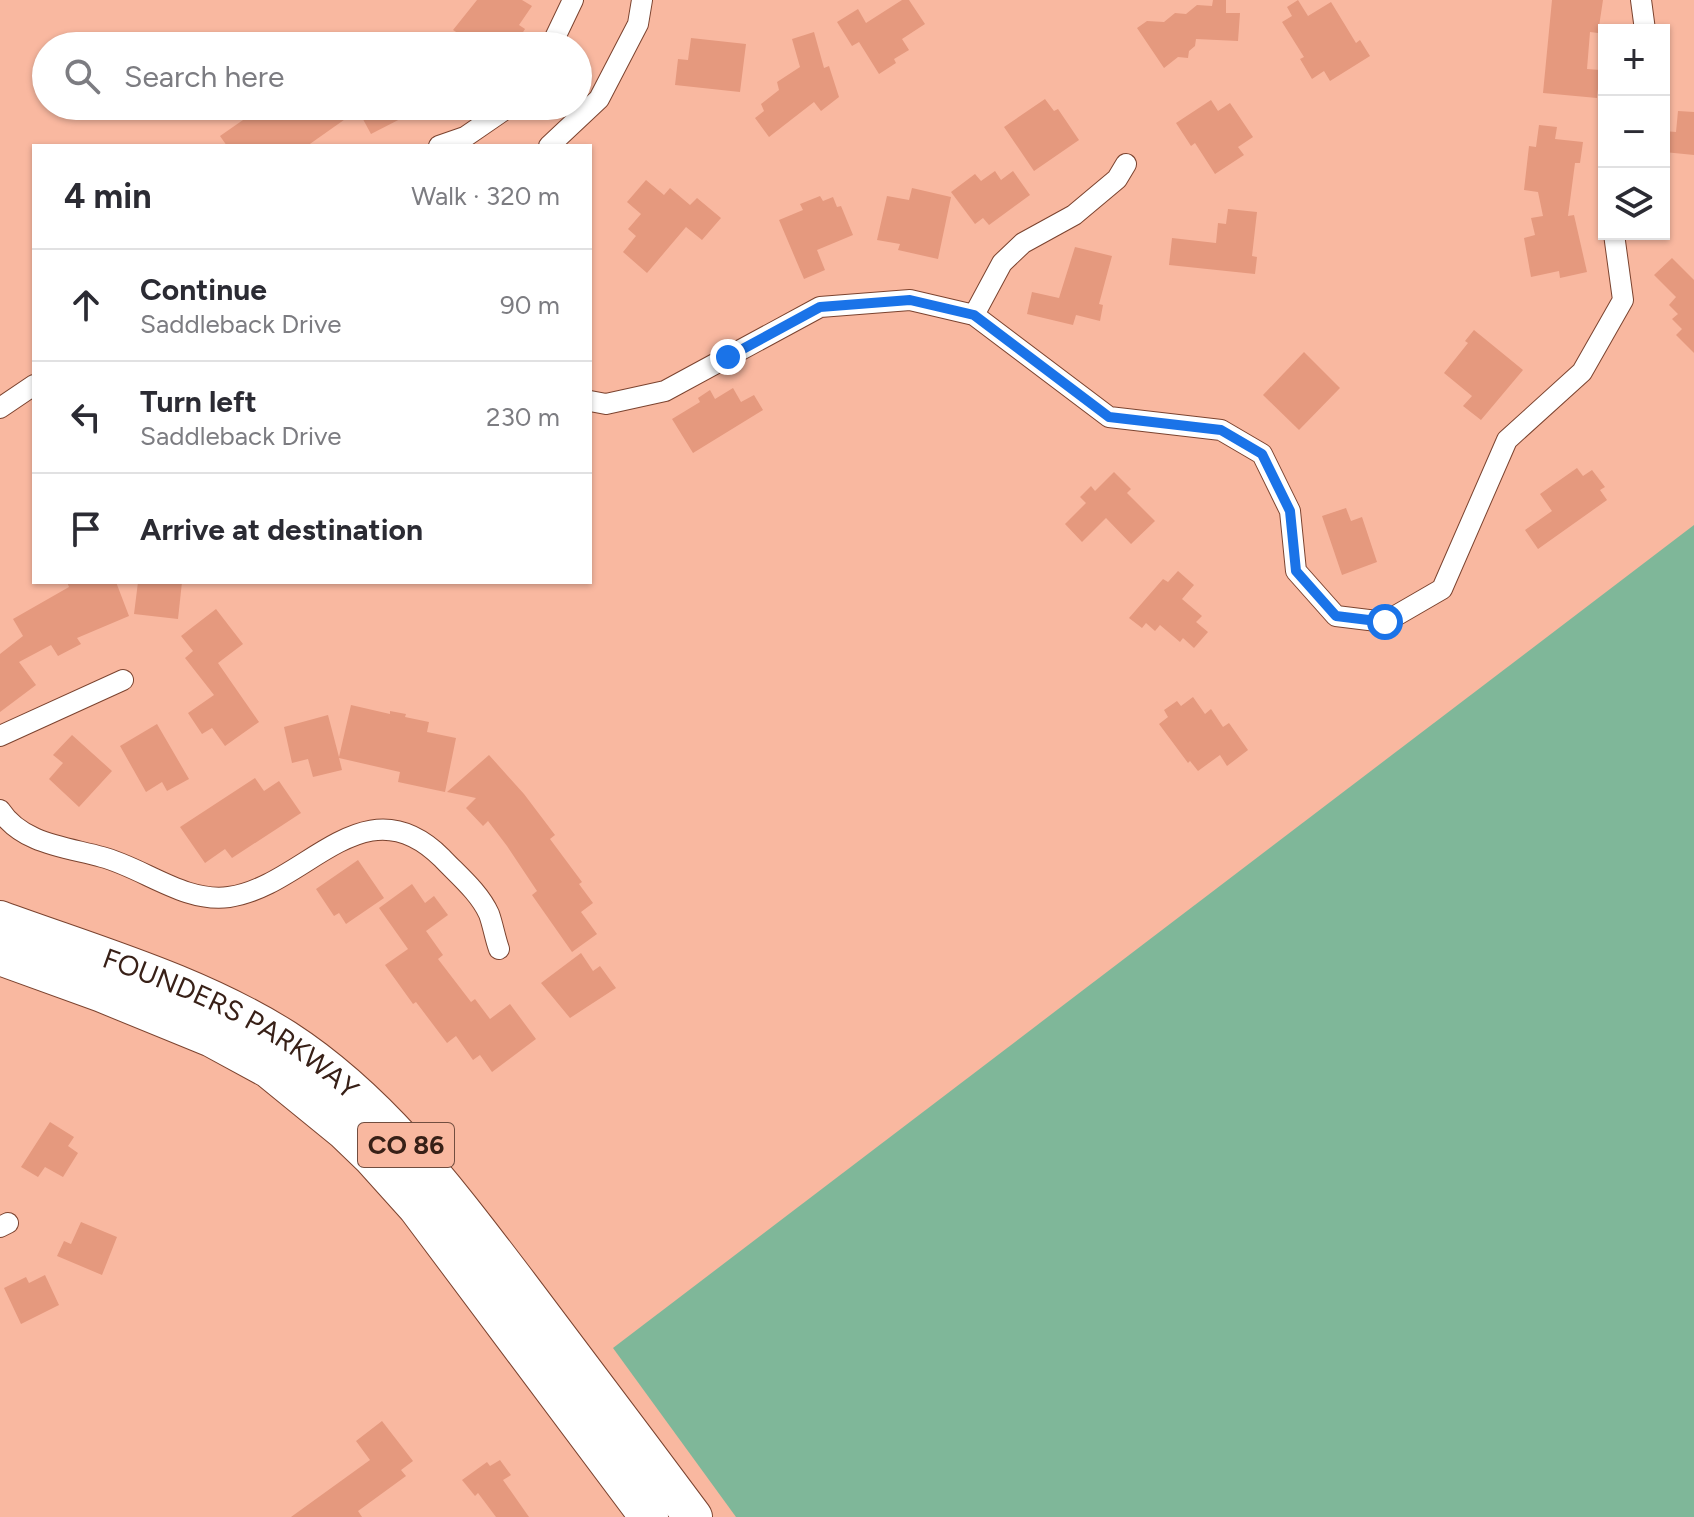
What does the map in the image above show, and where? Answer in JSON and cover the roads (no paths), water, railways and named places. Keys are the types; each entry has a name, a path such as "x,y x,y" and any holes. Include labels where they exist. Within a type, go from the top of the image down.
{"highway":[{"name":"FOUNDERS PARKWAY","path":"0,920 227,1007 287,1041 368,1106 443,1185 693,1517"},
{"name":"FOUNDERS PARKWAY","path":"0,956 212,1038 269,1069 345,1131 417,1207 649,1517"}],"street":[{"path":"558,32 573,0"},
{"path":"592,106 599,99 638,24 642,0"},
{"path":"1641,0 1644,24"},
{"path":"445,144 465,137 490,120"},
{"path":"551,144 577,120"},
{"path":"974,315 1002,263 1023,243 1074,215 1117,179 1126,164"},
{"path":"592,401 606,404 665,391 820,307 910,300 974,315 1109,417 1221,430 1262,454 1290,511 1296,571 1336,616 1385,622 1442,589 1507,440 1582,372 1623,300 1615,240"},
{"path":"0,408 32,386"},
{"path":"0,736 123,680"},
{"path":"0,810 6,820 33,839 107,858 188,892 208,897 230,897 262,885 357,834 370,830 399,830 431,848 471,888 488,913 499,949"}]}
